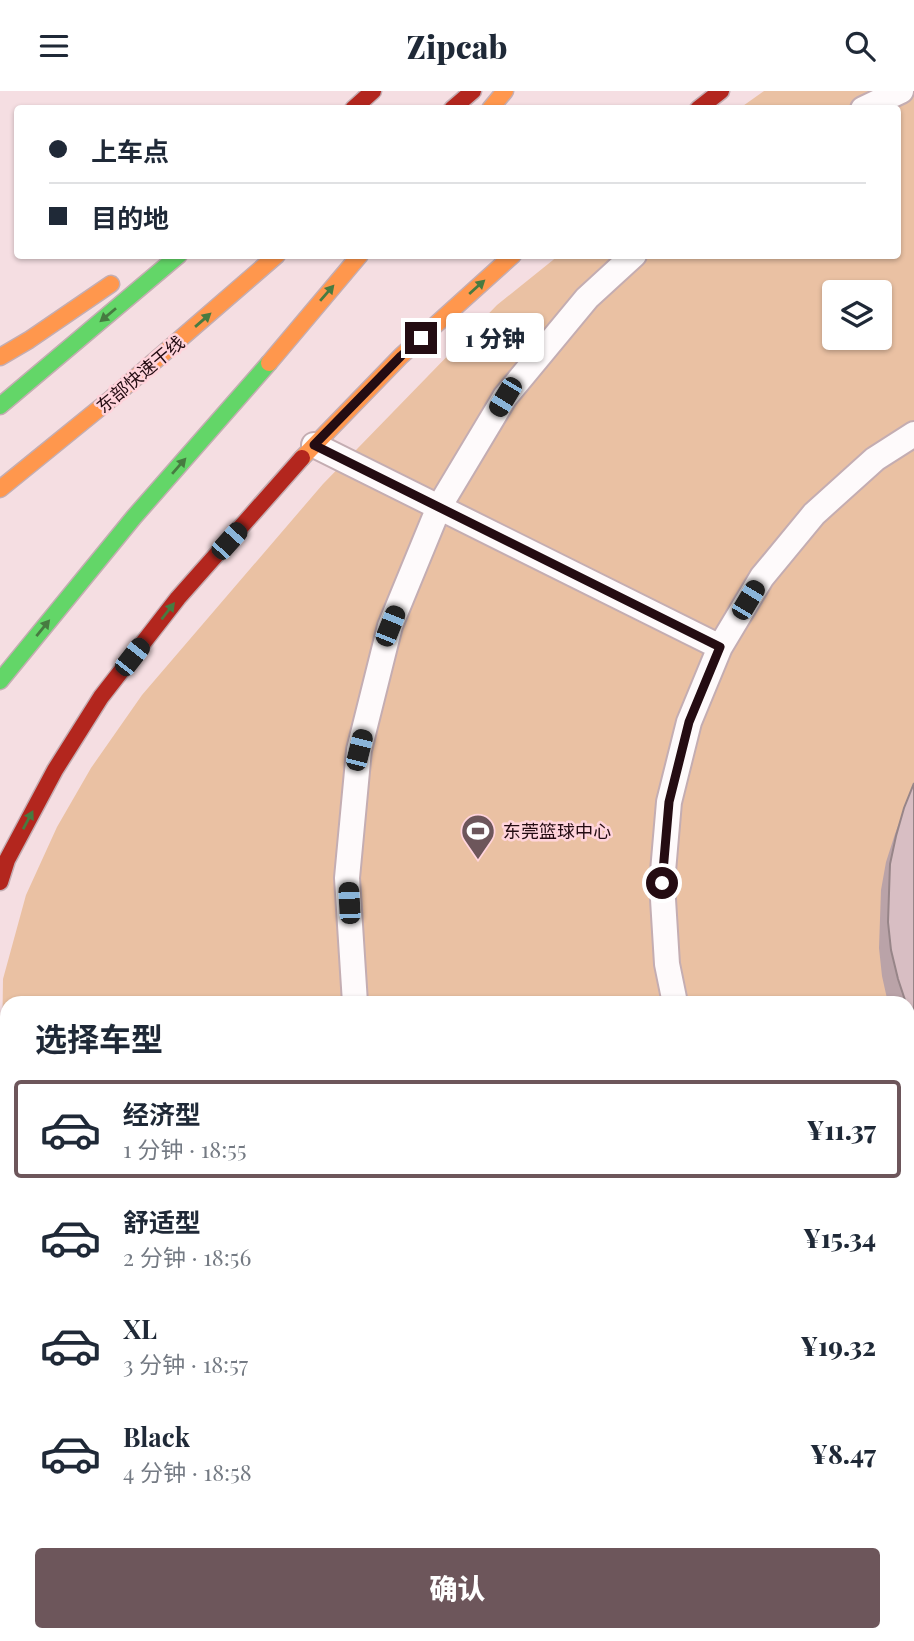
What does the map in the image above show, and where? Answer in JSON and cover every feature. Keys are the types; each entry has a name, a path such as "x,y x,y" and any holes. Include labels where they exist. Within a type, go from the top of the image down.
{"main road":[{"path":"357,105 373,91"},
{"path":"457,105 473,91"},
{"path":"493,105 505,91"},
{"path":"703,105 721,91"},
{"path":"0,406 174,259"},
{"name":"东部快速干线","path":"5,495 272,259"},
{"path":"0,681 134,517 357,259"},
{"path":"0,882 7,860 55,770 101,697 178,598 314,445 401,356 509,259"},
{"path":"0,357 120,279"}],"street":[{"path":"871,105 901,91"},
{"path":"355,996 347,878 359,750 390,626 439,507 505,397 587,298 630,259"},
{"path":"674,996 667,964 662,883 669,802 689,722 720,647 762,577 814,514 876,459 914,434"},
{"path":"314,445 720,647"}],"shaded area":[{"name":"东莞篮球中心","path":"764,91 914,91 914,996 3,996 3,979 26,895 57,827 91,768 142,695 323,484 497,305 554,259 901,259 901,105 744,105"}],"building":[{"path":"914,783 914,996 904,996 891,950 888,922 890,864 904,808"}],"traffic: fast":[{"path":"0,406 174,259"},
{"path":"0,681 134,517 269,363"}],"traffic: slow":[{"path":"493,105 505,91"},
{"path":"0,489 112,398 272,259"},
{"path":"269,363 357,259"},
{"path":"302,458 401,356 509,259"},
{"path":"0,357 111,284"}],"traffic: jam":[{"path":"357,105 373,91"},
{"path":"457,105 473,91"},
{"path":"703,105 721,91"},
{"path":"0,882 7,860 55,770 101,697 178,598 302,458"}],"place":[{"name":"东莞篮球中心","path":"478,861"}],"route":[{"path":"421,338 314,445 720,647 689,722 669,802 662,883"}]}
